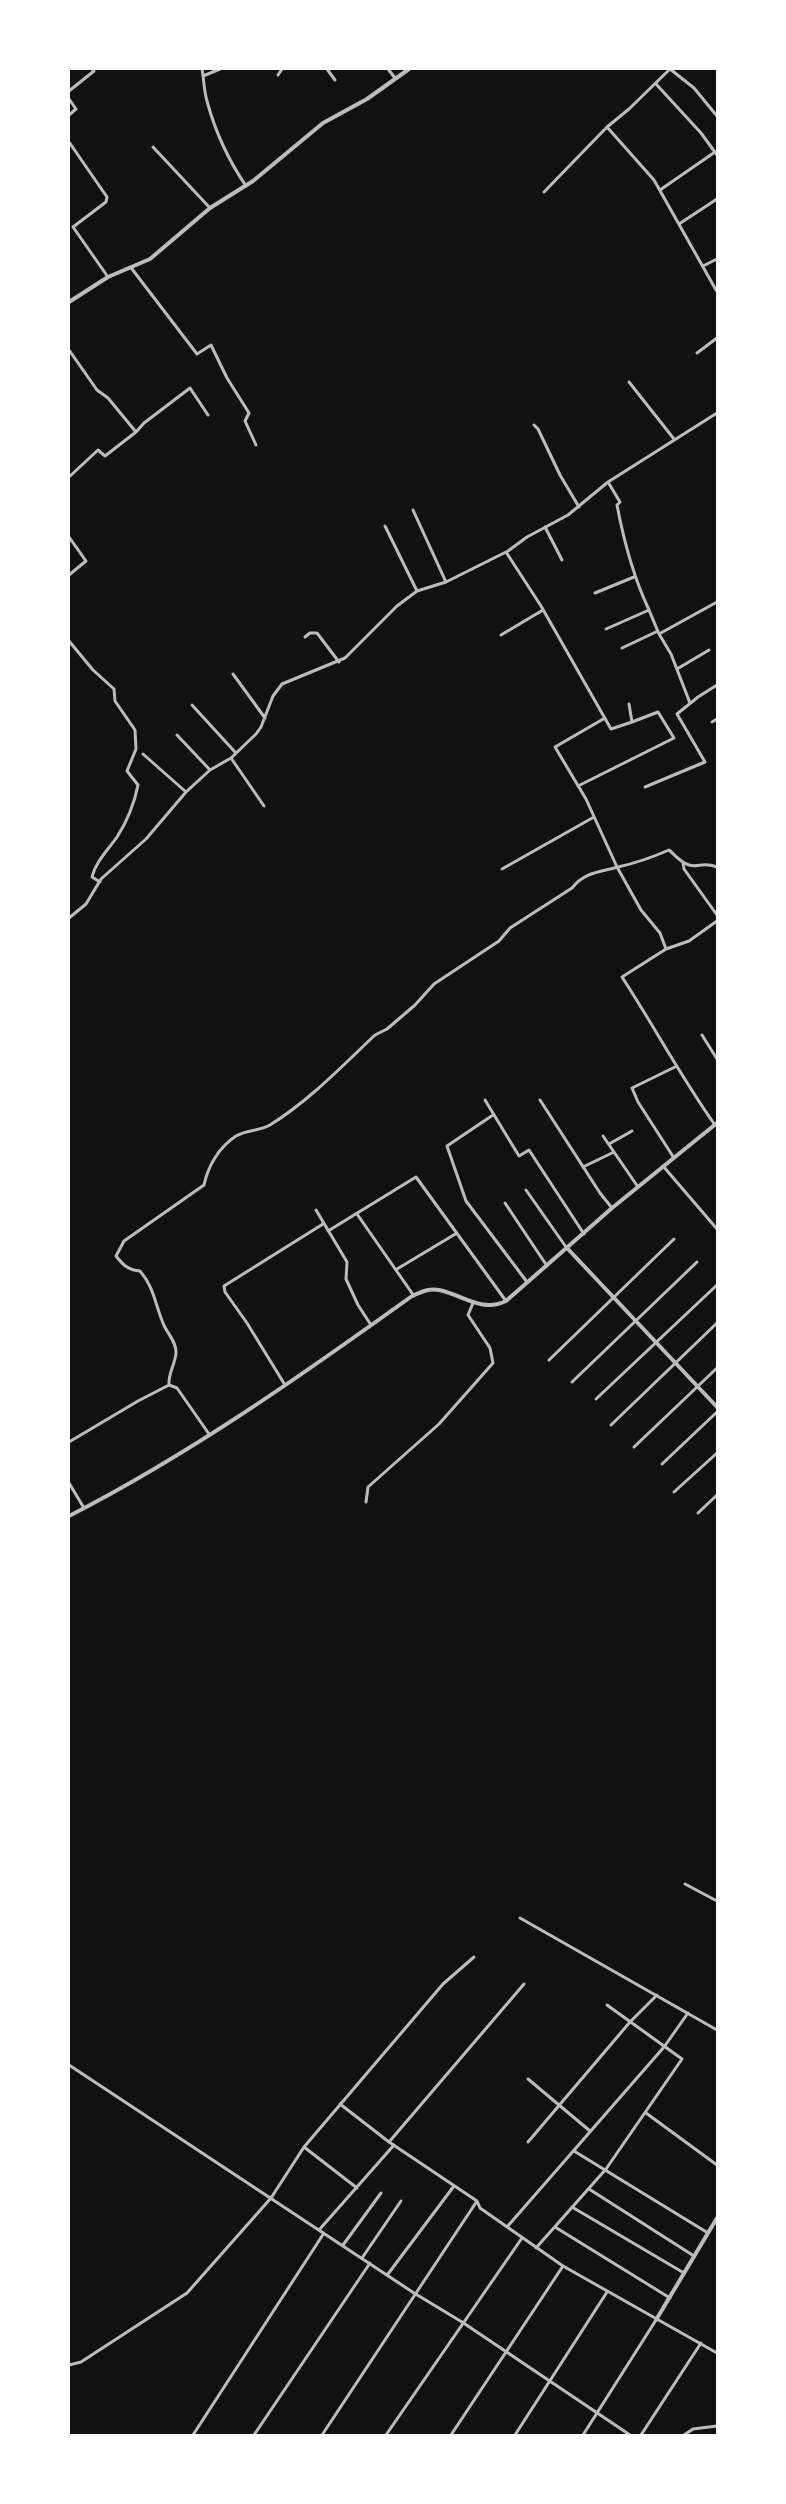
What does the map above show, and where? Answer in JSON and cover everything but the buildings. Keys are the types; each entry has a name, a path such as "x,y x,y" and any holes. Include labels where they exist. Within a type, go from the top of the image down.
{"street":[{"path":"69,91 94,71 92,69"},
{"path":"202,69 206,100 213,120 235,169 246,186"},
{"path":"203,76 220,69"},
{"path":"278,75 282,69"},
{"path":"327,69 335,80"},
{"path":"388,69 396,79"},
{"path":"69,295 71,301 108,277 132,269 150,259 210,208 246,186 323,123 409,69"},
{"path":"544,192 607,127 670,69 694,88 717,116"},
{"path":"656,84 701,133 716,153 660,190"},
{"path":"69,99 76,109 69,115"},
{"path":"607,127 654,180 716,290"},
{"path":"69,142 107,197 106,202 73,227 108,277"},
{"path":"153,147 210,208"},
{"path":"679,224 717,199"},
{"path":"703,266 717,258"},
{"path":"132,269 197,354 211,345 249,413 245,421 256,445"},
{"path":"697,353 717,338"},
{"path":"69,350 97,390 108,398 136,432"},
{"path":"629,382 674,439"},
{"path":"69,477 98,450 105,456 190,388 208,415"},
{"path":"69,918 86,904 100,882 146,839 186,792 210,770 231,758 256,734 273,696 282,684 339,662 397,606 417,591 446,582 506,552 568,515 608,482 717,413"},
{"path":"534,425 579,507"},
{"path":"608,482 620,502 617,505 634,577 691,703"},
{"path":"413,510 446,582"},
{"path":"385,526 417,591"},
{"path":"545,527 562,560"},
{"path":"69,537 86,561 69,575"},
{"path":"506,552 614,730 658,712 674,738 578,786"},
{"path":"595,593 634,577"},
{"path":"622,648 717,602"},
{"path":"501,635 543,610"},
{"path":"606,629 649,610"},
{"path":"305,637 310,633 317,633 339,662"},
{"path":"69,641 93,670 114,689 116,701 135,730 136,749 128,771 138,785 133,808 95,867 92,877 100,882"},
{"path":"677,669 709,650"},
{"path":"233,674 265,718"},
{"path":"645,788 705,762 677,714 717,685"},
{"path":"629,704 632,722"},
{"path":"192,705 235,752"},
{"path":"605,718 555,747 578,786 617,867 641,910 660,933 666,949"},
{"path":"712,722 717,719"},
{"path":"177,735 210,770"},
{"path":"143,754 186,792"},
{"path":"231,758 264,806"},
{"path":"502,869 594,817"},
{"path":"169,1385 169,1374 176,1352 174,1342 162,1322 156,1297 146,1278 140,1271 131,1270 116,1256 124,1241 204,1185 208,1168 219,1152 237,1135 267,1127 297,1107 375,1035 387,1029 415,1005 434,984 499,941 510,928 572,888 578,880 592,872 617,867 669,850 683,863 691,866 707,863 717,867"},
{"path":"683,863 684,869 717,915"},
{"path":"69,1516 115,1493 210,1434 426,1290 439,1289 473,1303 489,1306 507,1301 612,1208 716,1124 690,1090 622,976 666,949 689,940 717,921"},
{"path":"702,1035 717,1059"},
{"path":"674,1158 638,1102 632,1088 676,1066"},
{"path":"485,1100 519,1156 529,1149 584,1234"},
{"path":"540,1100 612,1208"},
{"path":"493,1114 447,1146 466,1201 528,1283"},
{"path":"609,1144 632,1131"},
{"path":"603,1136 638,1187"},
{"path":"584,1167 614,1152"},
{"path":"663,1166 717,1229"},
{"path":"328,1231 416,1177 507,1301"},
{"path":"526,1190 567,1248 717,1409 662,1464"},
{"path":"505,1203 547,1266"},
{"path":"316,1210 347,1262 346,1279 358,1305 371,1325"},
{"path":"357,1214 414,1296"},
{"path":"285,1386 247,1323 225,1292 224,1286 324,1224 322,1222"},
{"path":"397,1269 457,1233"},
{"path":"549,1360 675,1239"},
{"path":"572,1382 697,1262"},
{"path":"596,1399 717,1285"},
{"path":"366,1502 368,1487 438,1424 493,1364 490,1348 468,1315 473,1303"},
{"path":"611,1425 717,1323"},
{"path":"634,1447 717,1368"},
{"path":"69,1442 169,1385 177,1388 210,1434"},
{"path":"674,1492 717,1453"},
{"path":"69,1483 84,1508"},
{"path":"698,1513 717,1495"},
{"path":"685,1884 717,1901"},
{"path":"520,1918 717,2030"},
{"path":"69,2365 81,2362 187,2293 271,2198 304,2147 340,2104 443,1984 474,1957"},
{"path":"390,2142 525,1984"},
{"path":"528,2142 630,2022 657,1995"},
{"path":"536,2249 606,2169 682,2059 607,2005"},
{"path":"507,2227 664,2047 688,2013"},
{"path":"69,2065 414,2293 462,2322 630,2435"},
{"path":"528,2079 590,2131"},
{"path":"340,2104 394,2145 477,2201 480,2208 536,2249 607,2292 717,2353"},
{"path":"646,2113 717,2164"},
{"path":"319,2230 394,2145"},
{"path":"304,2147 357,2188"},
{"path":"574,2151 708,2233"},
{"path":"388,2274 454,2186"},
{"path":"589,2189 694,2256"},
{"path":"343,2245 381,2193"},
{"path":"362,2258 401,2201"},
{"path":"322,2435 477,2201"},
{"path":"572,2207 684,2273"},
{"path":"583,2435 670,2298 717,2218"},
{"path":"555,2227 670,2298"},
{"path":"193,2435 324,2233"},
{"path":"386,2435 522,2238"},
{"path":"254,2435 370,2263"},
{"path":"451,2435 563,2266"},
{"path":"515,2435 607,2292"},
{"path":"641,2435 701,2343"},
{"path":"684,2435 693,2429 717,2426"}]}
